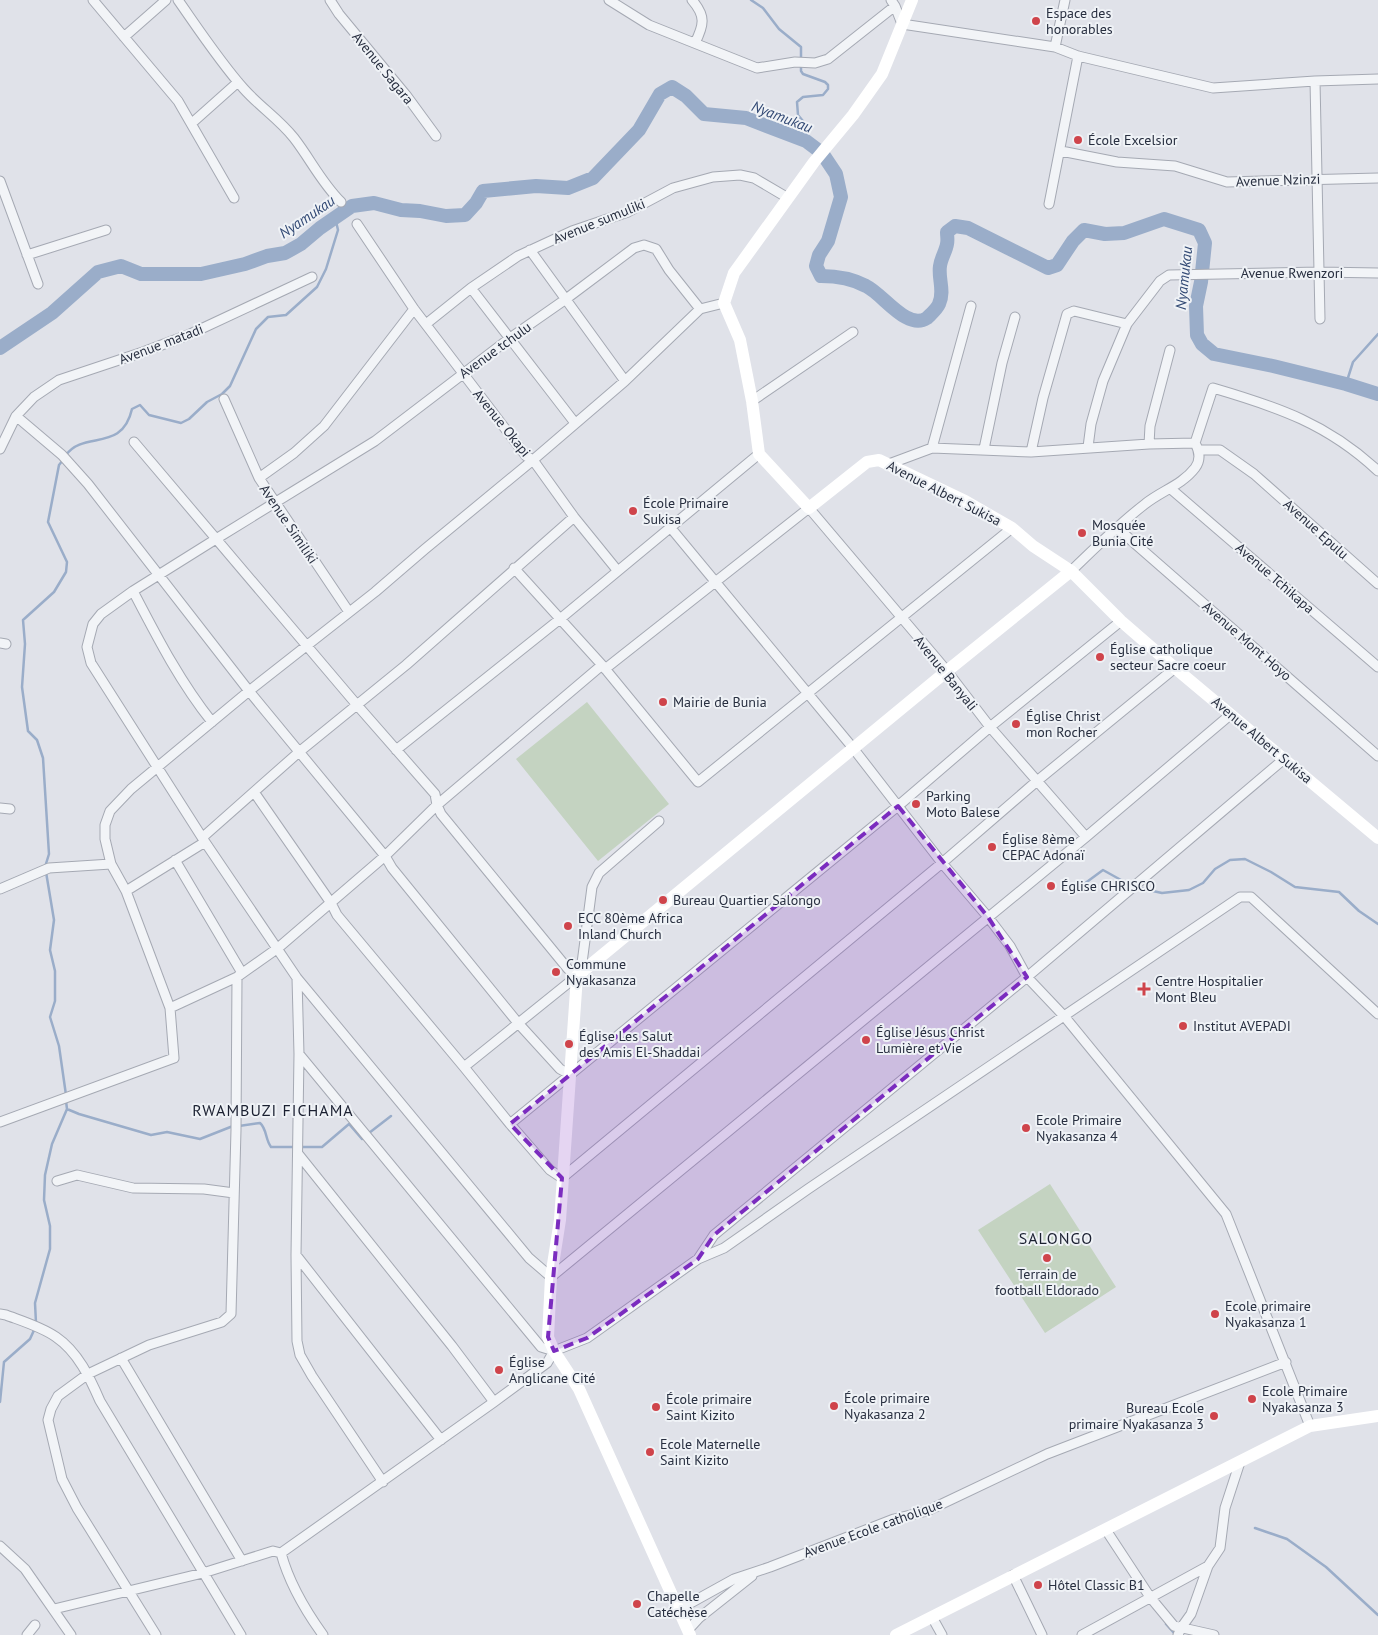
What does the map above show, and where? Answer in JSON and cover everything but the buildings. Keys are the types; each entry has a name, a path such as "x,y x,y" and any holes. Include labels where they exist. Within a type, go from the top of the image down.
{"street":[{"path":"93,0 178,101 234,198"},
{"path":"124,38 166,0"},
{"path":"178,0 238,82 294,138 327,188 341,202"},
{"name":"Avenue Sagara","path":"330,0 339,14 406,95 436,136"},
{"path":"609,0 649,25 757,68 795,62 815,63 828,59 893,3 902,24"},
{"path":"692,0 701,11 702,28 696,43"},
{"path":"170,1008 240,975 278,948 385,856 437,805 603,667 809,508 759,454 752,401 740,340 724,303 734,273 814,162 853,115 882,74 912,0"},
{"path":"1055,47 1065,0"},
{"path":"902,24 1055,47 1078,56 1212,88 1378,79"},
{"path":"1049,204 1061,151 1078,56"},
{"path":"1316,81 1320,319"},
{"path":"192,123 238,82"},
{"name":"Avenue Nzinzi","path":"1061,151 1117,162 1174,166 1227,182 1317,178 1378,178"},
{"name":"Avenue sumuliki","path":"426,324 471,288 518,256 572,231 628,212 673,188 713,177 740,175 754,178 788,198"},
{"path":"0,181 38,284"},
{"name":"Avenue Okapi","path":"357,224 414,310 526,456 533,460 574,517 617,570"},
{"path":"27,255 106,230"},
{"name":"Avenue tchulu","path":"551,1278 529,1258 297,978 204,839 91,663 87,647 93,624 101,614 216,539 375,441 510,338 634,248 644,245 656,248 669,270 700,309"},
{"path":"530,250 626,381"},
{"name":"Avenue Rwenzori","path":"1088,447 1091,424 1103,381 1128,324 1160,281 1169,275 1319,272 1378,273"},
{"name":"Avenue matadi","path":"0,449 16,416 34,397 59,380 188,335 312,277"},
{"path":"471,288 575,423"},
{"path":"0,1122 174,1058 170,1008 126,891 111,864 105,839 105,825 110,811 131,789 249,690 376,592 626,381 700,309 724,303"},
{"path":"889,464 932,448 971,306"},
{"name":"Avenue Similiki","path":"348,612 259,478 294,453 324,426 414,310"},
{"path":"1031,452 1043,398 1067,314 1074,311 1128,324"},
{"path":"984,449 1002,363 1014,317"},
{"path":"752,401 853,332"},
{"path":"1149,444 1150,426 1170,350"},
{"path":"464,1067 1070,571 1116,527 1148,502 1171,489 1195,468 1200,459 1197,447 1213,388 1292,414 1338,438 1378,471"},
{"path":"224,399 259,478"},
{"path":"16,416 62,455 88,484 249,690 518,1023 560,1069 571,1075"},
{"path":"134,442 306,646 435,794 437,805 442,814 568,969 577,976"},
{"name":"Avenue Epulu","path":"932,448 1031,452 1149,444 1220,450 1254,474 1378,584"},
{"path":"396,750 560,620 617,570 759,454"},
{"name":"Avenue Albert Sukisa","path":"809,508 867,462 879,460 965,501 1012,528 1033,546 1070,571 1121,621 1175,668 1378,838"},
{"name":"Avenue Tchikapa","path":"1171,489 1378,668"},
{"name":"Avenue Banyali","path":"809,508 990,726 1086,837"},
{"path":"126,891 204,839 254,792 406,665 574,517"},
{"path":"670,527 808,692 942,862 988,917 1010,946 1027,977 1064,1016 1226,1214 1310,1426"},
{"name":"Avenue Mont Hoyo","path":"1116,527 1378,756"},
{"path":"514,568 603,667 698,782 1012,528"},
{"path":"134,591 172,664 192,697 212,722"},
{"path":"510,1124 898,806 990,726 1121,621"},
{"path":"562,1178 1175,668"},
{"path":"551,1278 1086,837 1230,715"},
{"path":"698,1259 714,1235 1027,977 1284,759"},
{"path":"254,792 331,903 337,915 510,1124 550,1170 562,1178"},
{"path":"0,808 10,809"},
{"path":"659,821 599,873 592,887 582,963 577,976 560,1220 551,1278 548,1337 554,1351 578,1389 689,1633"},
{"path":"156,1635 77,1508 62,1479 48,1420 51,1408 58,1396 88,1374 149,1345 222,1322 231,1314 240,975 175,860"},
{"path":"0,889 46,869 111,864"},
{"path":"54,1609 203,1573 273,1551 281,1553 494,1402 547,1362 554,1351 586,1338 698,1259 724,1248 808,1188 1240,897 1251,897 1378,1014"},
{"path":"297,978 299,1151 296,1324 300,1355 383,1482"},
{"path":"299,1054 541,1347 554,1351"},
{"path":"299,1151 494,1402"},
{"path":"57,1181 77,1175 133,1188 204,1189 234,1193"},
{"path":"296,1255 441,1440"},
{"path":"0,1314 36,1327 56,1337 70,1349 88,1374 100,1401 241,1635"},
{"path":"121,1358 242,1561"},
{"name":"Avenue Ecole catholique","path":"678,1610 734,1579 894,1519 926,1511 1047,1454 1286,1362"},
{"path":"896,1635 1310,1426 1378,1416"},
{"path":"1180,1632 1191,1614 1208,1566 1220,1548 1226,1508 1240,1462"},
{"path":"1106,1530 1150,1596 1180,1632 1200,1631 1214,1635"},
{"path":"0,1546 25,1569 71,1635"},
{"path":"281,1553 287,1574 323,1635"},
{"path":"1082,1635 1150,1596 1208,1566"},
{"path":"689,1633 699,1618 759,1571"},
{"path":"1013,1575 1042,1635"},
{"path":"932,1617 942,1635"},
{"path":"27,1635 35,1625"}],"highlighted area":[{"path":"898,806 988,917 1027,977 714,1235 698,1259 587,1338 554,1351 548,1337 562,1178 510,1124"}],"green space":[{"path":"587,702 669,804 598,861 516,759"},
{"name":"Terrain de football Eldorado","path":"1050,1184 1116,1287 1045,1333 978,1230"}],"waterway":[{"path":"751,0 763,8 779,29 801,47 801,59"},
{"path":"801,65 803,74 825,82 828,85 828,89 823,95 803,97 797,102 798,115 807,126 806,141"},
{"name":"Nyamukau","path":"0,348 52,313 98,272 121,266 141,274 201,274 245,264 267,256 285,253 301,244 352,206 374,203 401,210 420,211 446,216 465,215 476,203 483,191 536,186 568,188 593,178 639,130 660,94 672,87 686,96 704,114 746,118 806,141 822,153 836,174 841,197 828,241 819,255 816,266 821,276 856,281 873,290 895,310 911,320 919,321 927,318 939,304 941,299 940,271 947,244 947,232 955,226 968,228 1048,268 1057,265 1073,241 1084,230 1105,234 1124,233 1164,219 1199,230 1205,243 1201,282 1196,306 1197,335 1202,344 1214,354 1273,366 1378,394"},
{"path":"66,455 82,443 102,439 120,431 127,423 132,409 140,405 149,415 181,423 189,419 207,402 222,394 230,386 256,329 268,317 286,315 317,287 326,269 338,230 335,217"},
{"path":"1346,384 1353,362 1378,334"},
{"path":"45,867 49,854 43,758 37,740 28,731 22,687 25,644 23,620 54,592 66,572 67,562 48,522 59,465 63,460"},
{"path":"1139,888 1162,893 1189,890 1203,883 1215,869 1230,860 1245,859 1295,887 1339,892 1359,911 1378,924"},
{"path":"1084,884 1103,870 1130,885"},
{"path":"46,872 54,920 50,950 55,971 55,1001 50,1017 59,1046 66,1095"},
{"path":"36,1323 35,1303 50,1249 50,1226 44,1200 45,1175 52,1144 67,1109 66,1101"},
{"path":"67,1109 151,1135 167,1132 200,1139 233,1126"},
{"path":"369,1133 391,1116"},
{"path":"239,1126 260,1123 264,1128 271,1147 322,1147 349,1124 362,1139"},
{"path":"0,1402 4,1362 30,1339 35,1328"},
{"path":"1255,1528 1287,1539 1326,1567 1378,1615"},
{"path":"1166,1624 1174,1633"}],"place":[{"name":"Espace des honorables","path":"1036,21"},
{"name":"École Excelsior","path":"1078,140"},
{"name":"École Primaire Sukisa","path":"633,511"},
{"name":"Mosquée Bunia Cité","path":"1082,533"},
{"name":"Église catholique secteur Sacre coeur","path":"1100,657"},
{"name":"Mairie de Bunia","path":"663,702"},
{"name":"Église Christ mon Rocher","path":"1016,724"},
{"name":"Parking Moto Balese","path":"916,804"},
{"name":"Église 8ème CEPAC Adonaï","path":"992,847"},
{"name":"Église CHRISCO","path":"1051,886"},
{"name":"Bureau Quartier Salongo","path":"663,900"},
{"name":"ECC 80ème Africa Inland Church","path":"568,926"},
{"name":"Commune Nyakasanza","path":"556,972"},
{"name":"Centre Hospitalier Mont Bleu","path":"1144,989"},
{"name":"Institut AVEPADI","path":"1183,1026"},
{"name":"Église Jésus Christ Lumière et Vie","path":"866,1040"},
{"name":"Église Les Salut des Amis El-Shaddai","path":"569,1044"},
{"name":"Ecole Primaire Nyakasanza 4","path":"1026,1128"},
{"name":"Terrain de football Eldorado","path":"1047,1258"},
{"name":"Ecole primaire Nyakasanza 1","path":"1215,1314"},
{"name":"Église Anglicane Cité","path":"499,1370"},
{"name":"Ecole Primaire Nyakasanza 3","path":"1252,1399"},
{"name":"École primaire Nyakasanza 2","path":"834,1406"},
{"name":"École primaire Saint Kizito","path":"656,1407"},
{"name":"Bureau Ecole primaire Nyakasanza 3","path":"1214,1416"},
{"name":"Ecole Maternelle Saint Kizito","path":"650,1452"},
{"name":"Hôtel Classic B1","path":"1038,1585"},
{"name":"Chapelle Catéchèse","path":"637,1604"}],"district":[{"name":"RWAMBUZI FICHAMA","path":"273,1110"},
{"name":"SALONGO","path":"1056,1238"}]}
